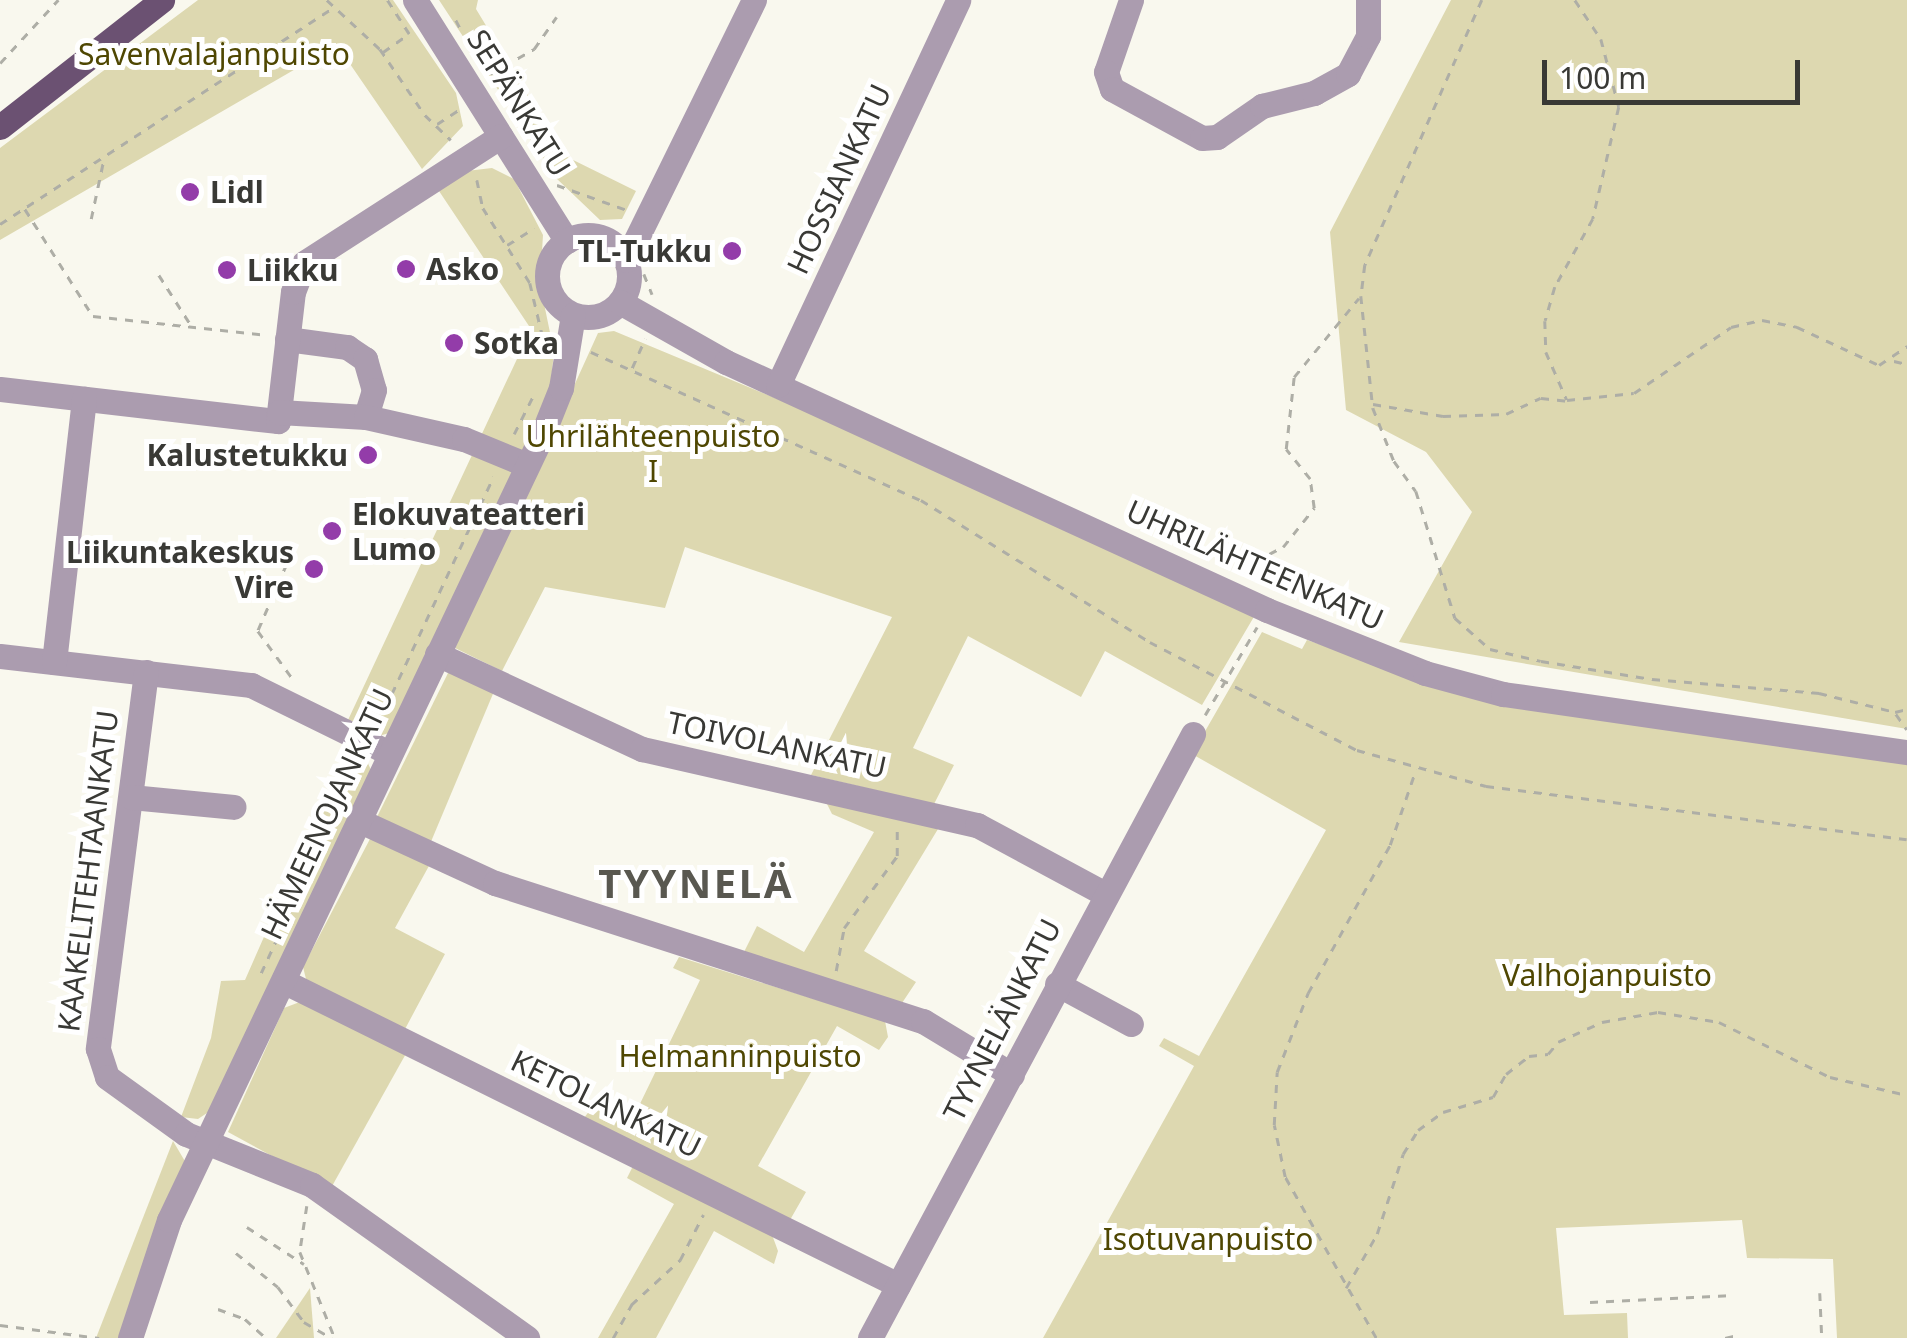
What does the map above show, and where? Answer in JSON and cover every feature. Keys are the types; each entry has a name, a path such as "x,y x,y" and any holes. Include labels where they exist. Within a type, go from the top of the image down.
{"main road":[{"path":"0,127 162,0"}],"street":[{"name":"SEPÄNKATU","path":"415,0 481,88 501,136 567,241"},
{"path":"635,261 607,240 567,241 550,260 548,286 573,314 598,316 620,302 635,261 635,219 754,0"},
{"name":"HOSSIANKATU","path":"778,386 958,0"},
{"path":"1131,0 1106,72 1112,90 1202,138 1217,137 1262,106 1314,94 1348,74 1368,36 1368,0"},
{"path":"278,417 296,279 316,251 468,173 501,136"},
{"name":"UHRILÄHTEENKATU","path":"620,302 778,386 1267,610 1426,673 1503,694 1907,752"},
{"name":"HÄMEENOJANKATU","path":"130,1338 169,1220 207,1142 273,978 360,821 379,748 436,654 516,460 572,344 573,314"},
{"path":"288,330 347,347 365,359 374,390 366,417"},
{"path":"0,389 278,417 366,417 464,438 516,460"},
{"path":"54,662 84,399"},
{"name":"TOIVOLANKATU","path":"436,654 642,749 977,825 1104,894"},
{"path":"0,656 251,685 379,748"},
{"name":"KAAKELITEHTAANKATU","path":"146,672 98,1049 106,1077 207,1142 312,1186 527,1338"},
{"name":"TYYNELÄNKATU","path":"870,1338 1012,1075 1104,894 1194,734"},
{"path":"131,796 234,807"},
{"path":"360,821 495,883 922,1020 1012,1075"},
{"name":"KETOLANKATU","path":"273,978 898,1285"},
{"path":"1057,984 1132,1024"}],"path":[{"path":"0,63 58,0"},
{"path":"327,0 382,53 468,173 483,208 530,283 545,353"},
{"path":"382,53 410,34 387,0"},
{"path":"1482,0 1365,265 1361,296 1373,404 1394,461 1416,491 1455,618 1490,649 1652,679 1819,692 1895,712 1907,708"},
{"path":"1570,400 1546,352 1545,321 1555,287 1593,219 1618,107 1601,40 1576,0"},
{"path":"0,224 334,7"},
{"path":"436,125 534,49 556,16"},
{"path":"90,219 104,157"},
{"path":"557,185 635,219 636,198"},
{"path":"25,208 93,316 272,336 277,320 288,330"},
{"path":"632,368 662,306 635,261"},
{"path":"159,275 192,326"},
{"path":"1194,734 1267,610 1269,554 1284,547 1314,508 1310,478 1286,449 1294,377 1361,296"},
{"path":"1373,404 1443,416 1506,414 1540,398 1570,400 1634,394 1731,326 1762,320 1797,327 1879,365 1894,361 1907,364"},
{"path":"544,335 632,368 921,500 1076,599 1356,750 1486,786 1907,838"},
{"path":"1894,361 1907,346"},
{"path":"273,978 516,460 540,382"},
{"path":"287,564 258,631 304,696"},
{"path":"1895,712 1907,730"},
{"path":"1376,1338 1285,1177 1274,1125 1278,1072 1308,993 1390,845 1417,767"},
{"path":"837,993 844,928 896,856 900,836 888,803"},
{"path":"1346,1288 1377,1234 1403,1154 1418,1130 1443,1112 1493,1096 1506,1074 1529,1056 1548,1054 1558,1042 1602,1022 1658,1012 1719,1022 1830,1077 1907,1095"},
{"path":"312,1186 300,1252 334,1338"},
{"path":"613,1338 630,1305 693,1240 703,1188"},
{"path":"248,1226 306,1266"},
{"path":"236,1254 278,1287 304,1322 334,1338"},
{"path":"1820,1293 1822,1338"},
{"path":"1590,1302 1734,1295"},
{"path":"218,1309 245,1319 266,1338"},
{"path":"0,1326 100,1338"},
{"path":"1725,1338 1737,1334"}],"green space":[{"name":"Savenvalajanpuisto","path":"198,0 393,0 456,93 463,126 422,169 337,45 0,240 0,148"},
{"path":"439,0 478,0 476,9 565,156 636,191 622,219 600,220 556,178"},
{"path":"1451,0 1907,0 1907,729 1399,642 1472,512 1426,452 1346,410 1330,232"},
{"path":"492,168 514,179 543,235 540,284 554,352 549,400 389,733 379,736 348,720 531,329 435,185 458,172"},
{"name":"Uhrilähteenpuisto I","path":"614,331 811,413 1255,615 1202,705 1105,651 1081,697 968,636 913,748 954,765 934,804 811,775 892,617 685,547 665,608 545,587 502,671 455,648 598,333"},
{"name":"Valhojanpuisto","path":"1262,632 1302,649 1307,640 1497,703 1907,763 1907,1338 1837,1338 1833,1259 1747,1258 1742,1220 1556,1228 1564,1315 1627,1313 1628,1338 1043,1338 1194,1066 1159,1046 1164,1038 1199,1056 1326,830 1192,754"},
{"path":"449,671 495,689 430,844 377,817"},
{"path":"346,751 366,759 371,770 210,1111 198,1119 181,1117 211,1038 221,981 245,980"},
{"path":"824,798 938,829 864,951 916,982 902,1003 742,956 757,926 804,952 874,832 832,814"},
{"path":"371,837 430,864 395,928 445,954 404,1031 307,983 303,967"},
{"name":"Helmanninpuisto","path":"679,957 885,1021 888,1037 879,1050 837,1026 758,1166 806,1192 790,1220 584,1118 599,1098 636,1112 700,980 673,968"},
{"path":"305,1000 408,1050 331,1188 228,1132 284,1008"},
{"path":"173,1141 186,1163 121,1338 96,1338"},
{"path":"635,1162 771,1232 778,1251 774,1264 714,1231 656,1338 598,1338 674,1204 627,1178"},
{"path":"310,1288 314,1338 276,1338"}],"place":[{"name":"Lidl","path":"190,192"},
{"name":"TL-Tukku","path":"732,251"},
{"name":"Asko","path":"406,269"},
{"name":"Liikku","path":"227,270"},
{"name":"Sotka","path":"454,343"},
{"name":"Kalustetukku","path":"368,455"},
{"name":"Elokuvateatteri Lumo","path":"332,531"},
{"name":"Liikuntakeskus Vire","path":"314,569"}],"district":[{"name":"TYYNELÄ","path":"696,883"}],"park label":[{"name":"Isotuvanpuisto","path":"1208,1239"}]}
